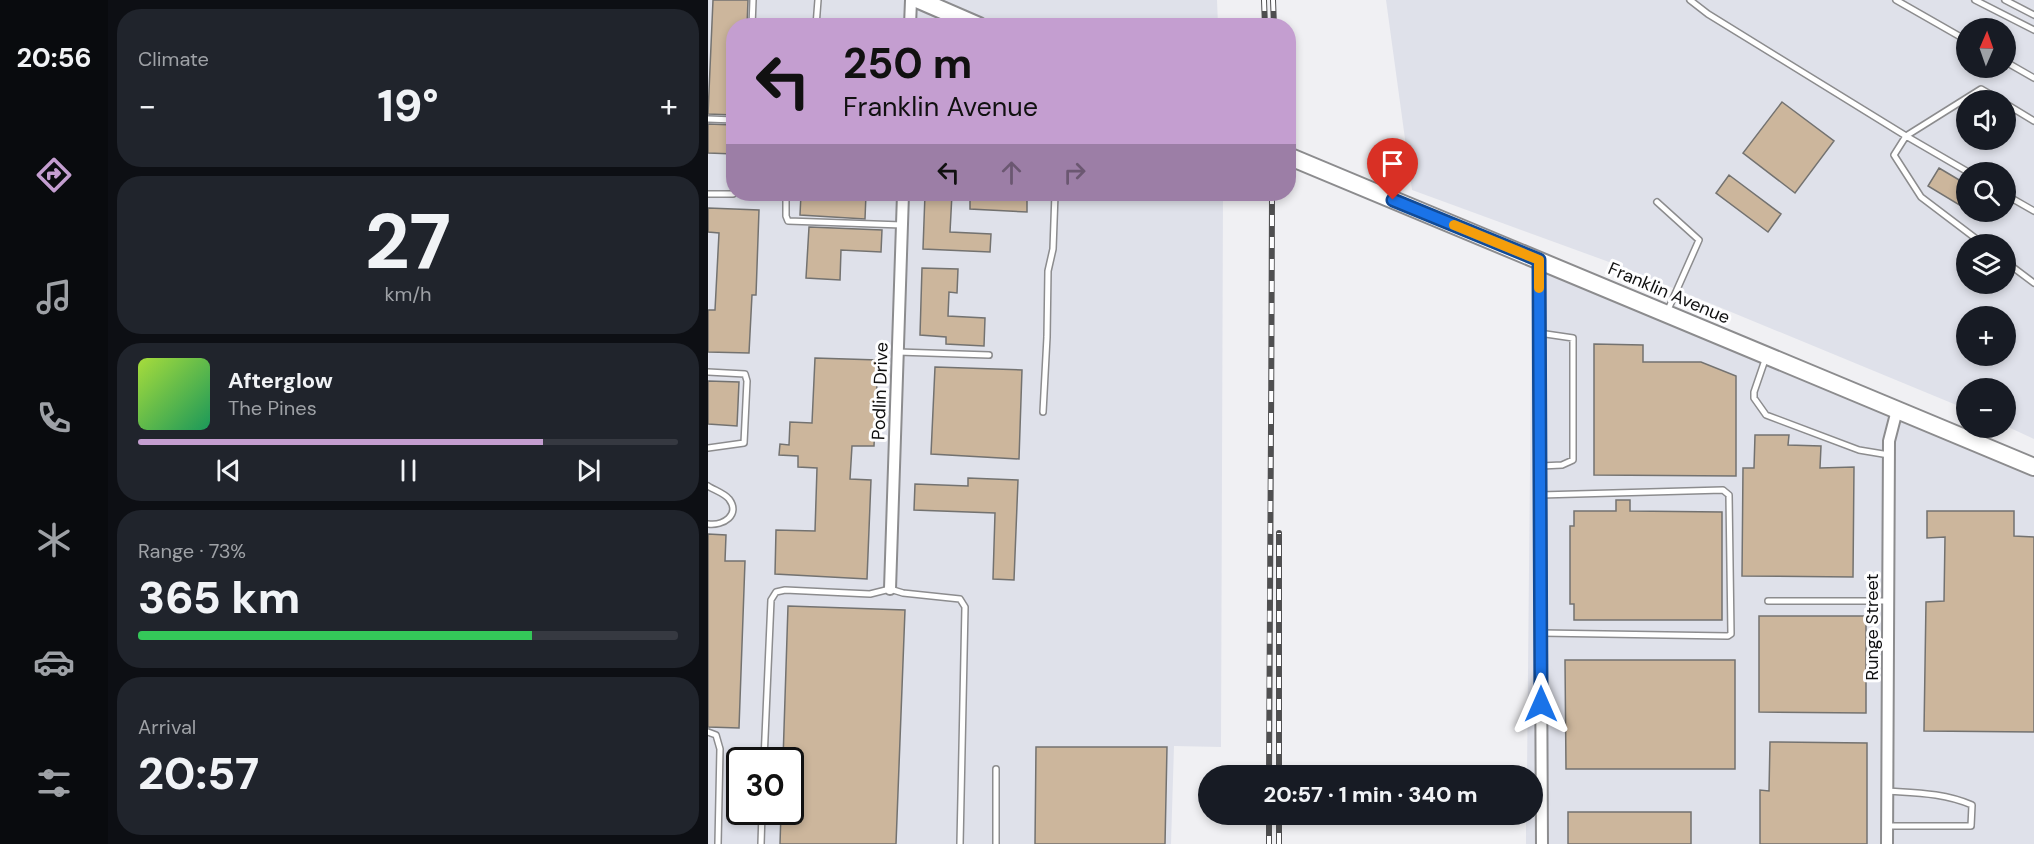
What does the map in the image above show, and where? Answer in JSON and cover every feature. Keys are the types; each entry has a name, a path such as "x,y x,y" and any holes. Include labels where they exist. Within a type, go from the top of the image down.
{"main road":[{"path":"919,0 961,18"},
{"name":"Franklin Avenue","path":"1296,159 2034,467"}],"street":[{"path":"910,18 911,0"},
{"name":"Podlin Drive","path":"890,589 903,201"},
{"path":"1539,260 1542,844"},
{"name":"Runge Street","path":"1887,844 1889,455 1892,424 1897,410"}],"lane":[{"path":"752,18 753,0"},
{"path":"817,18 818,0"},
{"path":"1690,0 1708,14 1956,165"},
{"path":"1896,0 1956,34"},
{"path":"1975,0 2034,30"},
{"path":"2005,0 2034,15"},
{"path":"2016,68 2034,78"},
{"path":"1956,105 1906,136 1894,155 1921,197 1970,234"},
{"path":"2016,110 2034,121"},
{"path":"708,119 726,120"},
{"path":"708,194 726,194"},
{"path":"786,201 788,222 902,225"},
{"path":"1042,412 1048,271 1053,249 1055,201"},
{"path":"2016,201 2034,212"},
{"path":"1657,202 1700,240 1666,313"},
{"path":"2016,270 2034,283"},
{"path":"1539,333 1573,338 1574,460 1562,465 1540,466"},
{"path":"898,352 989,355"},
{"path":"1767,356 1754,398 1766,415 1859,450 1889,455"},
{"path":"708,372 745,374 747,381 744,443 708,448"},
{"path":"708,486 727,497 731,503 732,512 728,520 723,523 708,524"},
{"path":"1540,495 1723,490 1729,495 1731,634 1728,636 1540,633"},
{"path":"765,747 771,600 777,592 785,590 870,594 890,589 903,593 960,599 965,607 960,844"},
{"path":"1768,601 1888,601"},
{"path":"708,732 716,735 720,749 718,844"},
{"path":"996,769 996,844"},
{"path":"1887,791 1934,794 1956,798 1972,805 1971,826 1887,826"},
{"path":"761,844 762,825"}],"shaded area":[{"path":"708,0 1217,0 1218,18 726,18 726,201 1223,201 1221,747 1174,746 1171,844 708,844"},
{"path":"1386,0 2034,0 2034,439 2016,431 2016,378 1956,378 1956,405 1620,266 1412,190"},
{"path":"1532,264 1777,370 2034,477 2034,844 1526,844 1526,825 1543,825 1543,765 1527,765"}],"building":[{"path":"713,0 748,0 747,18 726,18 726,115 708,114"},
{"path":"1782,102 1834,141 1795,193 1743,153"},
{"path":"708,124 726,125 726,154 708,153"},
{"path":"1939,168 1956,178 1956,203 1928,186"},
{"path":"1729,175 1781,214 1768,232 1716,193"},
{"path":"801,201 866,201 865,219 800,215"},
{"path":"925,201 952,201 950,232 991,234 990,252 923,249"},
{"path":"970,201 1027,201 1027,212 970,209"},
{"path":"708,208 759,210 756,295 752,295 749,353 708,352 708,310 715,310 719,233 708,232"},
{"path":"809,227 882,230 881,252 841,250 840,280 806,278"},
{"path":"922,268 958,269 957,293 949,292 948,316 985,318 984,346 946,344 946,337 920,335"},
{"path":"1594,344 1643,345 1643,362 1701,362 1736,376 1736,476 1594,475"},
{"path":"815,358 878,360 874,446 852,446 850,479 871,480 867,579 775,574 776,530 815,531 817,468 798,467 798,456 779,455 780,444 789,445 790,422 812,423"},
{"path":"935,367 1022,370 1019,459 931,454"},
{"path":"708,381 739,382 737,426 708,424"},
{"path":"1755,435 1789,435 1788,445 1821,446 1820,468 1854,467 1853,577 1742,576 1743,468 1754,468"},
{"path":"968,478 1018,480 1014,580 993,579 995,513 914,510 915,484 968,486"},
{"path":"1616,500 1630,500 1630,511 1722,512 1722,620 1574,620 1574,604 1570,604 1570,526 1574,526 1574,511 1616,511"},
{"path":"1927,511 2014,511 2014,536 2034,537 2034,732 1924,731 1926,602 1944,601 1945,537 1927,538"},
{"path":"708,534 726,535 725,561 745,561 739,728 708,727"},
{"path":"788,606 905,610 896,844 780,844 781,825 804,825 804,747 783,747"},
{"path":"1759,616 1866,616 1866,713 1759,712"},
{"path":"1565,660 1735,660 1735,769 1566,769"},
{"path":"1770,742 1867,743 1867,844 1760,844 1760,790 1769,791"},
{"path":"1036,747 1167,747 1165,844 1035,844"},
{"path":"1568,812 1691,812 1691,844 1568,844"}],"railway":[{"path":"1264,0 1265,18"},
{"path":"1273,0 1274,18"},
{"path":"1269,765 1272,201"},
{"path":"1279,533 1279,765"},
{"path":"1269,825 1269,844"},
{"path":"1279,825 1279,844"}],"slow traffic":[{"path":"1454,225 1539,260 1539,288"}],"route":[{"path":"1393,200 1539,260 1541,704"}]}
